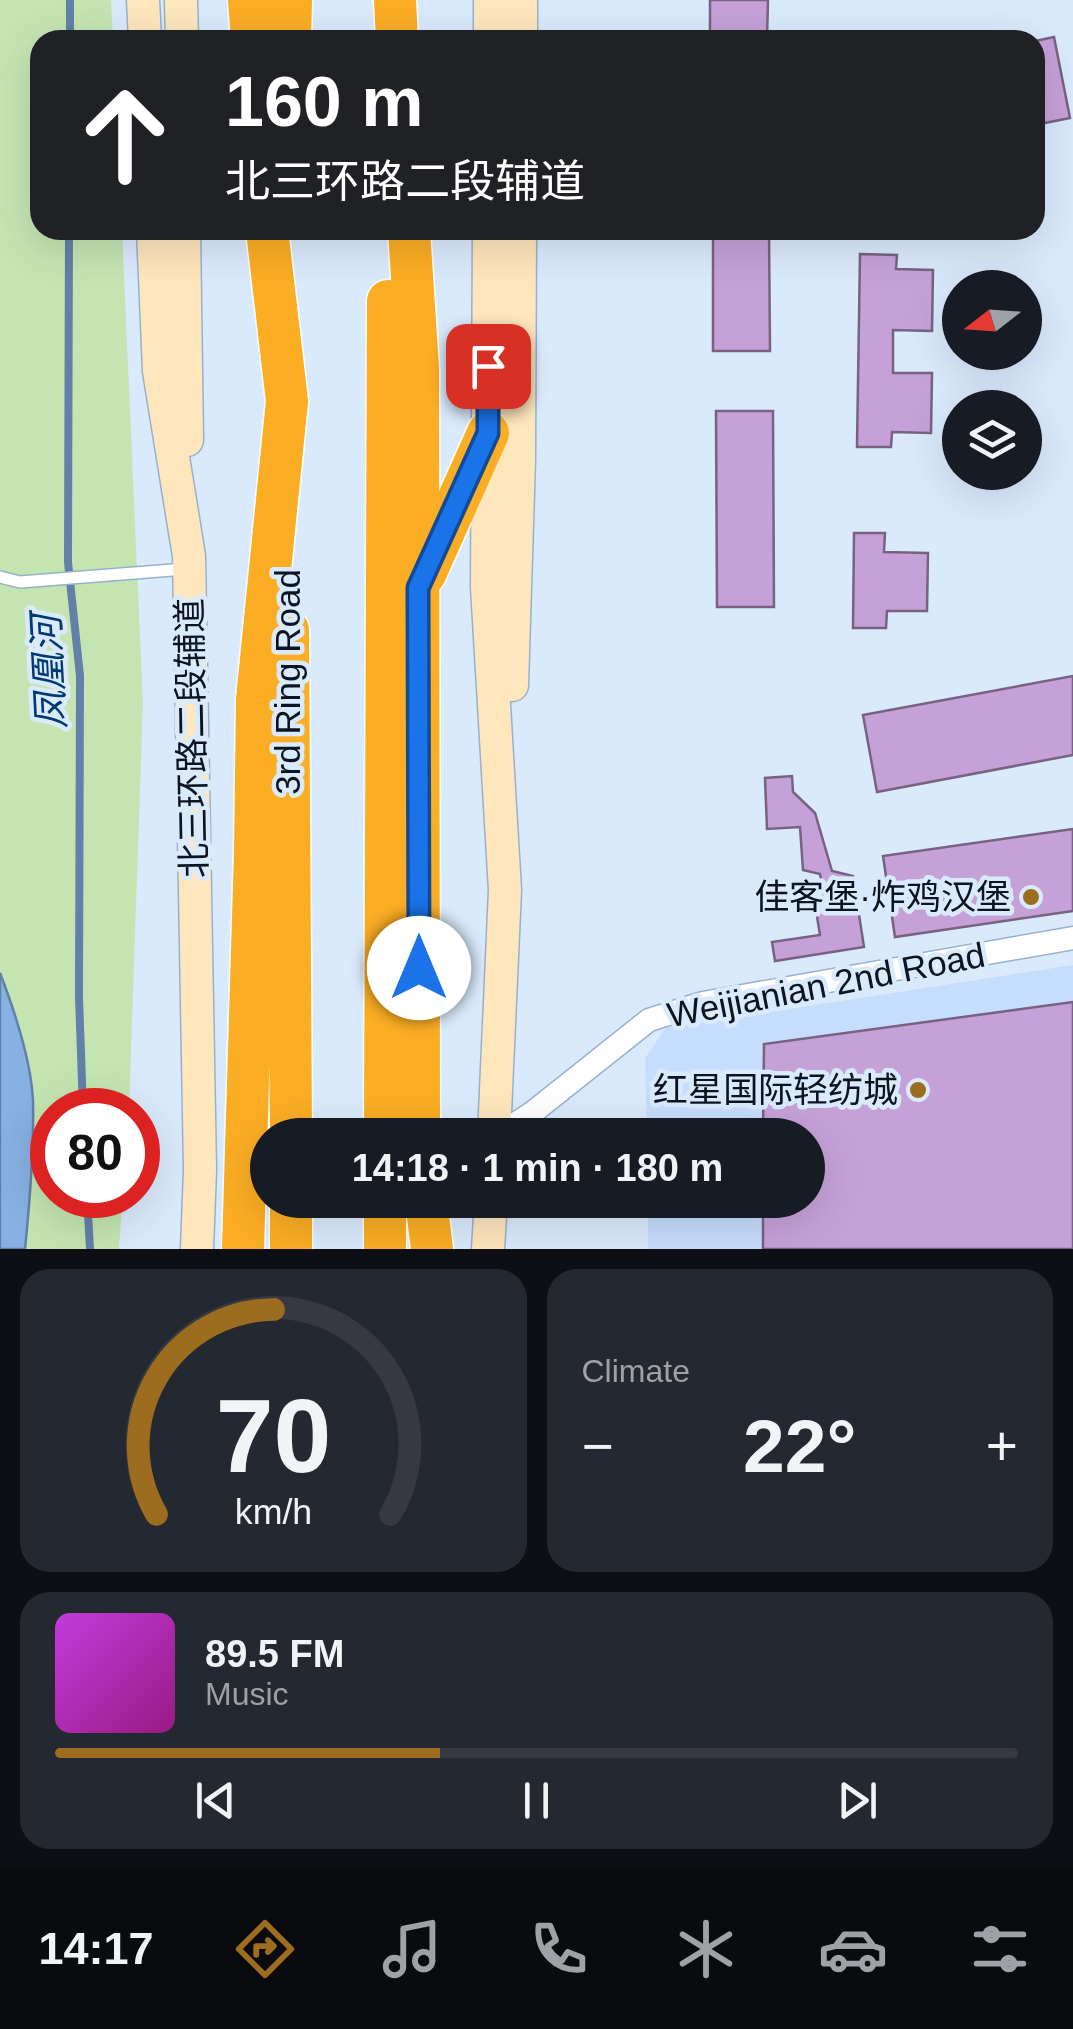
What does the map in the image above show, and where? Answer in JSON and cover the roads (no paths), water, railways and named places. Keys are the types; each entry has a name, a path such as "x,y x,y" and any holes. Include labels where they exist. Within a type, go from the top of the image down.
{"highway":[{"path":"250,0 252,30"},
{"path":"290,30 291,0"},
{"path":"389,30 392,0"},
{"path":"392,0 396,30"},
{"path":"244,1249 257,699 287,400 268,240"},
{"name":"3rd Ring Road","path":"288,240 291,1118"},
{"path":"385,1118 388,240"},
{"path":"410,240 418,368 419,1118"},
{"path":"418,588 488,433"},
{"path":"291,1218 292,1249"},
{"path":"385,1218 385,1249"},
{"path":"418,1218 418,1249"},
{"path":"428,1218 432,1249"}],"main road":[{"path":"143,0 144,30"},
{"path":"181,0 182,30"},
{"path":"490,0 490,30"},
{"path":"521,30 522,0"},
{"name":"北三环路二段辅道","path":"153,240 159,371 189,562 200,1170 197,1249"},
{"path":"184,240 189,562"},
{"path":"489,240 487,587 505,890"},
{"path":"497,1118 519,460 520,240"},
{"path":"488,1249 490,1218"}],"street":[{"name":"Weijianian 2nd Road","path":"524,1118 650,1020 703,1003 1073,938"}],"lane":[{"path":"0,577 20,582 54,580 189,562"}],"water":[{"path":"0,973 21,1036 32,1088 25,1249 0,1249"}],"waterway":[{"name":"凤凰河","path":"70,0 70,30"},
{"name":"凤凰河","path":"69,240 68,562 80,676 82,1088"},
{"name":"凤凰河","path":"88,1218 90,1249"}],"place":[{"name":"佳客堡·炸鸡汉堡","path":"1031,897"},
{"name":"红星国际轻纺城","path":"918,1090"}]}
